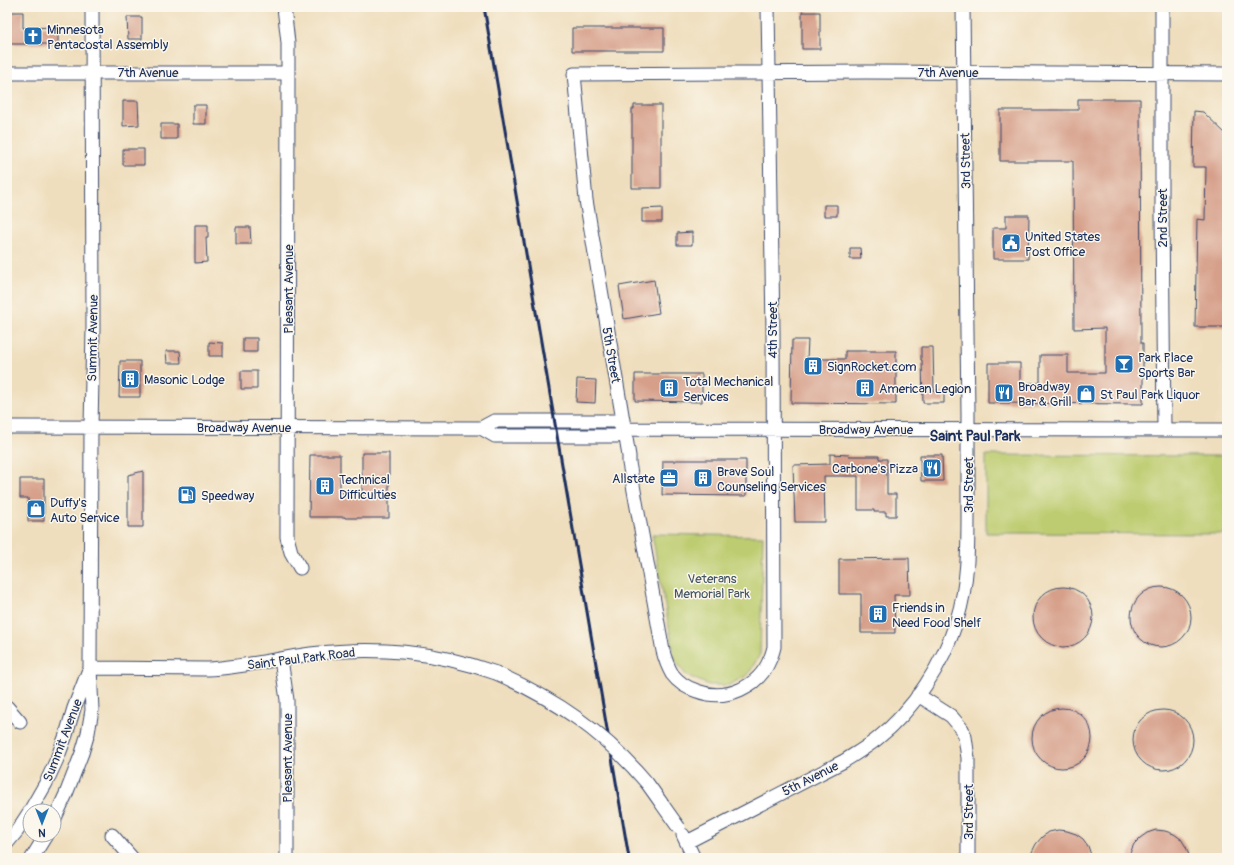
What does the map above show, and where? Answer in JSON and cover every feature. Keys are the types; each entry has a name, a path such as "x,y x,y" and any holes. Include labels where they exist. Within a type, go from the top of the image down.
{"street":[{"name":"Summit Avenue","path":"62,803 70,785 88,733 92,710 90,668 93,329 92,7"},
{"name":"Pleasant Avenue","path":"284,7 288,43 288,537 291,552 300,568"},
{"name":"4th Street","path":"719,695 733,693 747,687 765,668 774,647 773,332 768,7"},
{"name":"3rd Street","path":"963,7 968,545 964,589 957,620 947,646 935,670 918,695 951,716 962,729 966,737 968,758 968,858"},
{"name":"2nd Street","path":"1162,7 1164,429"},
{"name":"7th Avenue","path":"7,73 288,73"},
{"name":"7th Avenue","path":"669,73 1227,74"},
{"name":"5th Street","path":"669,73 574,74 586,200 625,429 629,463 663,651 672,674 679,682 690,689 703,694 719,695"},
{"name":"Broadway Avenue","path":"7,426 481,428 494,421 616,421 625,429 1227,430"},
{"name":"Saint Paul Park Road","path":"90,668 228,668 333,651 386,650 417,653 454,661 496,673 547,698 572,714 596,732 616,750 642,778 679,828 694,858"},
{"name":"Pleasant Avenue","path":"281,659 287,700 287,858"},
{"name":"Summit Avenue","path":"35,803 57,759 74,708 90,668"},
{"name":"5th Avenue","path":"687,842 858,752 886,731 918,695"},
{"path":"7,707 20,722"},
{"name":"Summit Avenue","path":"9,841 22,822"},
{"path":"112,835 132,858"},
{"path":"32,858 41,843"}],"green space":[{"path":"986,455 1227,456 1227,534 986,533"},
{"name":"Veterans Memorial Park","path":"652,534 763,536 760,654 748,675 729,685 709,685 686,675 675,660"}],"building":[{"name":"Minnesota Pentacostal Assembly","path":"7,12 23,12 23,28 58,27 58,44 7,44"},
{"path":"802,12 820,12 820,49 802,49"},
{"path":"127,17 142,17 142,39 128,39"},
{"path":"572,28 664,28 664,51 572,51"},
{"path":"1078,99 1140,99 1141,343 1143,343 1143,404 988,403 988,363 1020,363 1020,383 1040,383 1040,355 1068,355 1068,373 1105,373 1105,328 1074,329 1073,161 1000,161 1000,110 1078,110"},
{"path":"123,101 138,101 139,125 123,126"},
{"path":"193,105 206,105 206,124 193,124"},
{"path":"634,105 661,105 661,188 632,188 632,109 634,109"},
{"path":"1194,111 1203,112 1227,135 1227,327 1195,327 1197,219 1205,220 1206,167 1193,167"},
{"path":"161,124 177,124 177,139 161,139"},
{"path":"123,149 144,149 144,165 123,165"},
{"path":"824,205 837,205 837,216 824,216"},
{"path":"662,208 662,222 642,222 642,209"},
{"name":"United States Post Office","path":"1006,215 1029,215 1028,259 993,259 993,228 1006,228"},
{"path":"195,225 208,225 208,238 206,238 207,262 195,263"},
{"path":"236,227 250,227 251,244 236,244"},
{"path":"692,232 692,245 677,245 677,233"},
{"path":"850,248 860,248 861,259 850,259"},
{"path":"654,280 659,313 624,319 619,286"},
{"path":"243,338 257,338 257,352 243,352"},
{"path":"792,340 808,340 807,359 845,359 845,351 896,351 896,404 791,403"},
{"path":"209,342 223,343 223,356 209,356"},
{"path":"921,347 933,347 934,392 944,392 944,403 923,403"},
{"path":"166,351 180,351 181,363 167,363"},
{"name":"Masonic Lodge","path":"120,361 140,361 140,397 119,397"},
{"path":"241,371 257,371 257,389 241,389"},
{"name":"Total Mechanical Services","path":"635,374 702,374 702,402 635,401"},
{"path":"577,379 596,380 595,403 576,402"},
{"path":"362,453 389,453 389,518 309,517 310,455 340,455 340,492 362,492"},
{"path":"830,454 849,456 879,456 879,459 887,459 887,494 896,494 896,516 886,516 886,512 874,512 874,510 858,510 858,476 824,476 825,522 795,522 793,465 830,464"},
{"name":"Carbone's Pizza","path":"920,455 942,455 943,481 921,481"},
{"path":"746,460 746,496 662,495 663,461"},
{"path":"143,471 143,527 128,527 128,475"},
{"name":"Duffy's Auto Service","path":"20,479 44,479 44,521 28,521 28,498 20,498"},
{"name":"Friends in Need Food Shelf","path":"909,558 910,595 894,595 895,633 861,633 861,594 839,594 839,559"},
{"path":"1057,587 1069,587 1080,592 1088,600 1093,611 1091,629 1080,642 1069,647 1057,647 1046,642 1038,634 1033,623 1033,611 1038,600 1046,592"},
{"path":"1155,587 1167,587 1178,592 1186,600 1191,611 1189,629 1178,642 1167,647 1155,647 1144,642 1136,634 1131,623 1131,611 1136,600 1144,592"},
{"path":"1056,708 1068,708 1079,713 1087,721 1092,732 1090,750 1079,763 1068,768 1056,768 1045,763 1037,755 1032,744 1032,732 1037,721 1045,713"},
{"path":"1157,710 1169,710 1180,715 1188,723 1193,734 1191,752 1180,765 1169,770 1157,770 1146,765 1138,757 1133,746 1133,734 1138,723 1146,715"},
{"path":"1058,830 1076,834 1083,839 1088,846 1092,858 1031,858 1036,844 1042,837 1049,832"},
{"path":"1156,830 1174,834 1181,839 1190,858 1129,858 1134,844 1147,833"}],"railway":[{"path":"484,7 629,858"}],"place":[{"name":"Minnesota Pentacostal Assembly","path":"33,36"},
{"name":"United States Post Office","path":"1011,243"},
{"name":"Park Place Sports Bar","path":"1124,364"},
{"name":"SignRocket.com","path":"813,366"},
{"name":"Masonic Lodge","path":"130,379"},
{"name":"Total Mechanical Services","path":"669,388"},
{"name":"American Legion","path":"865,388"},
{"name":"Broadway Bar & Grill","path":"1004,393"},
{"name":"St Paul Park Liquor","path":"1086,394"},
{"name":"Carbone's Pizza","path":"932,468"},
{"name":"Allstate","path":"669,478"},
{"name":"Brave Soul Counseling Services","path":"703,478"},
{"name":"Technical Difficulties","path":"325,486"},
{"name":"Speedway","path":"187,495"},
{"name":"Duffy's Auto Service","path":"36,509"},
{"name":"Friends in Need Food Shelf","path":"878,614"}],"district":[{"name":"Saint Paul Park","path":"975,436"}]}
